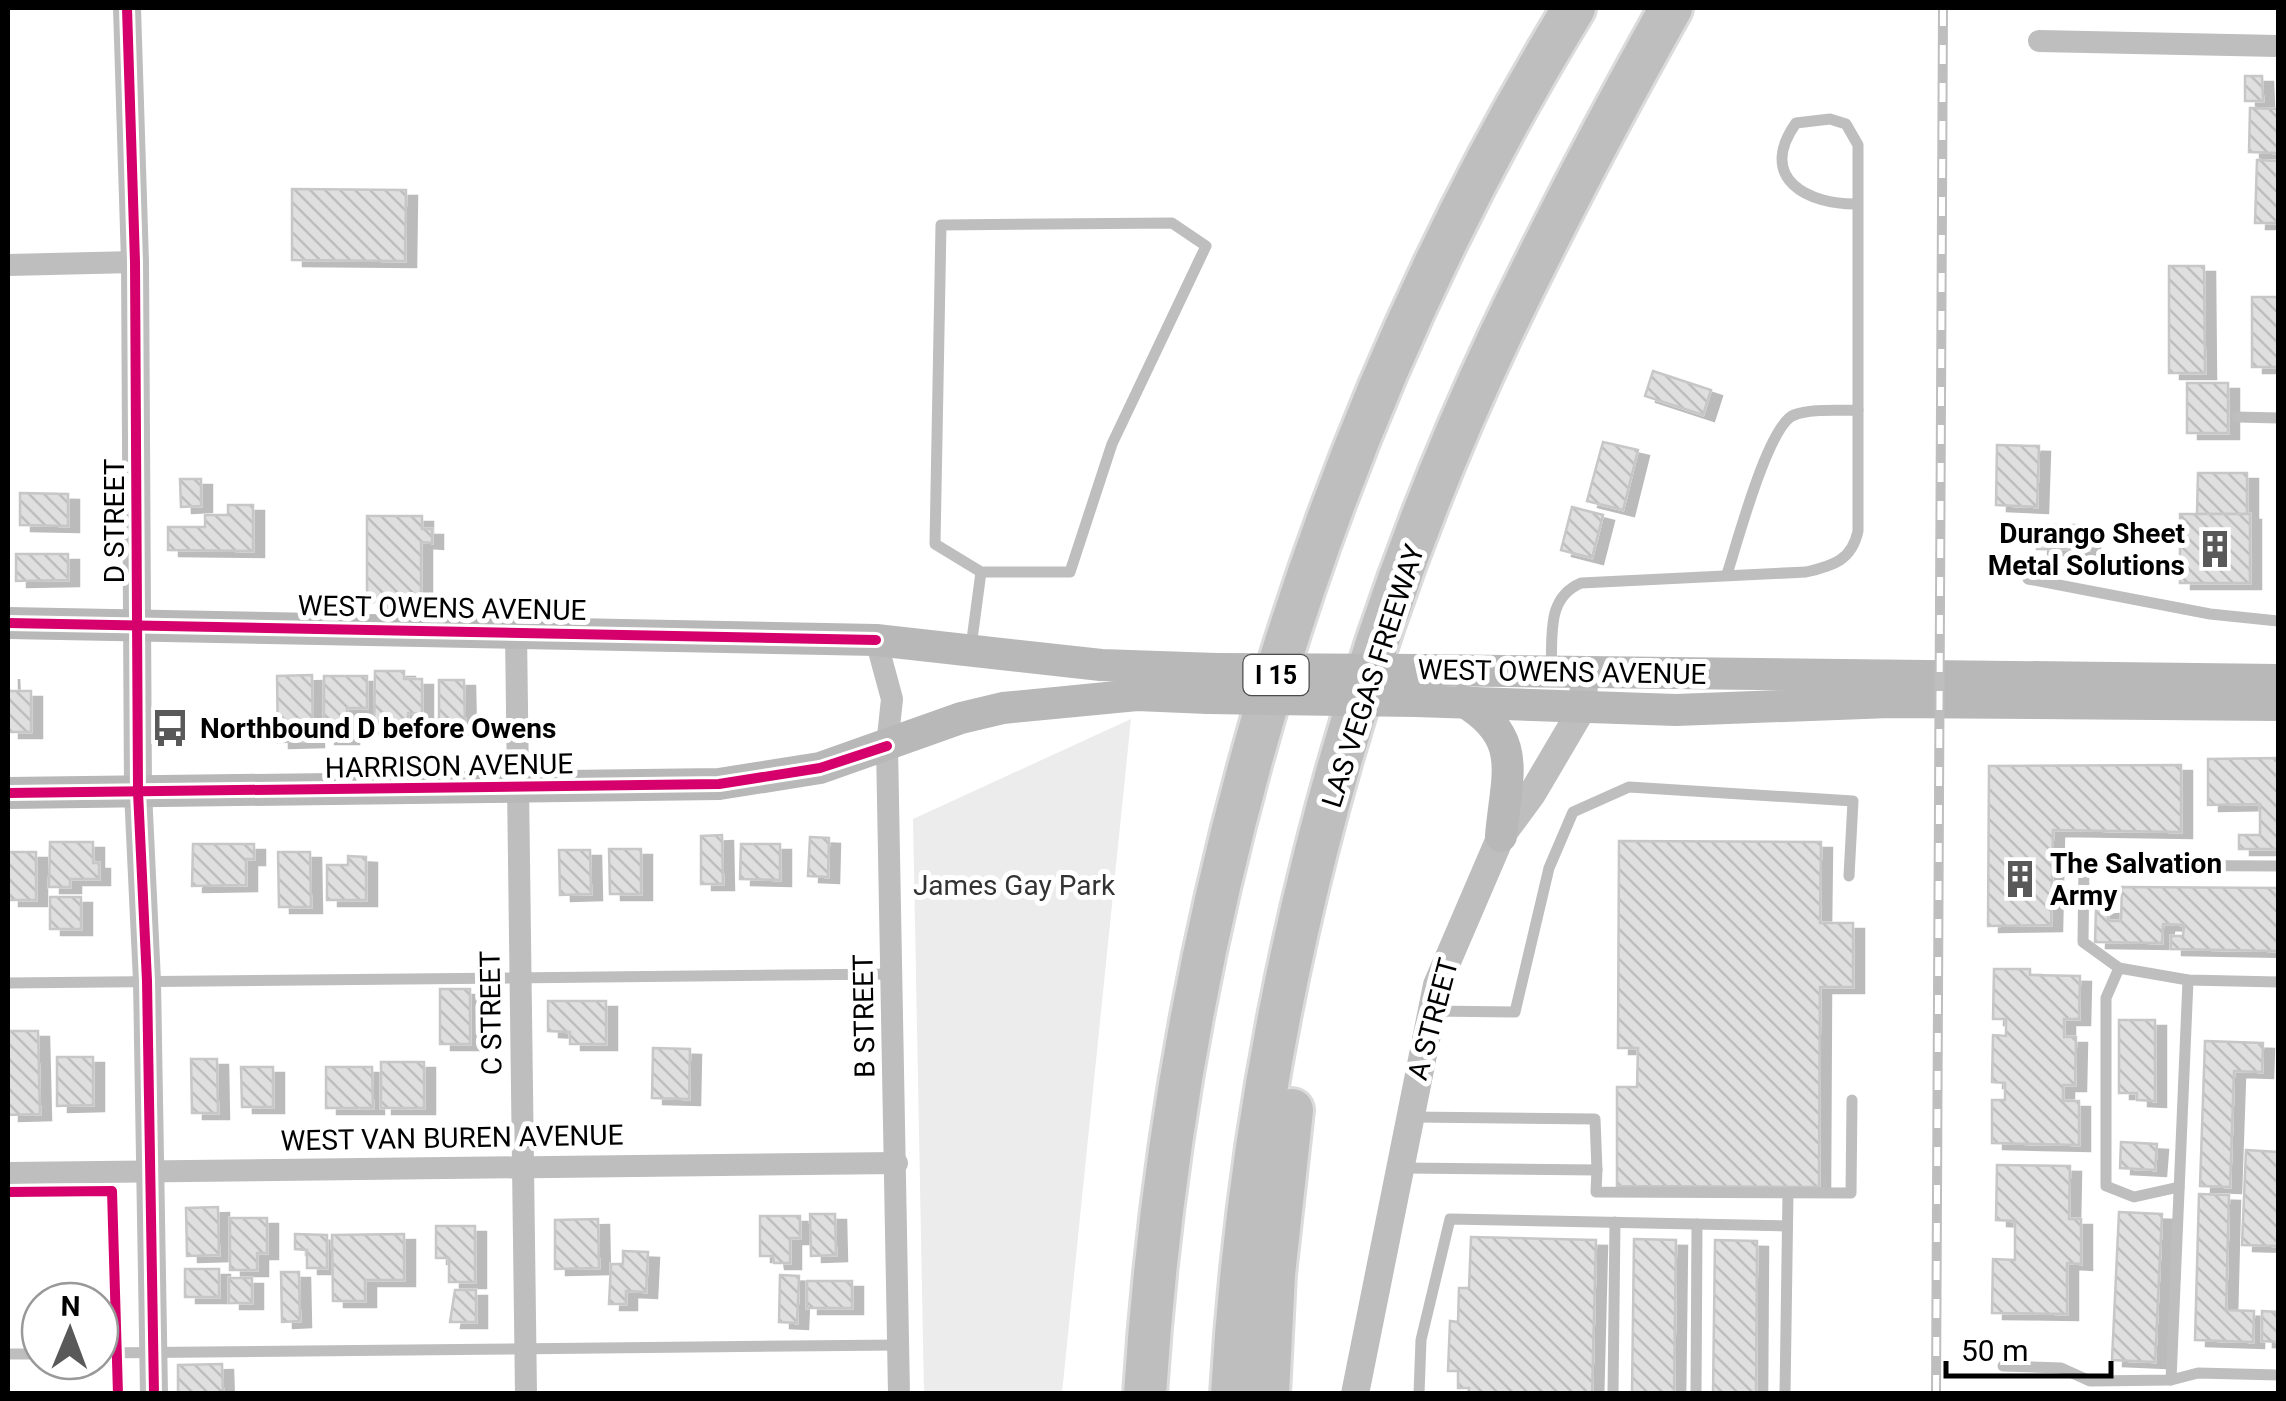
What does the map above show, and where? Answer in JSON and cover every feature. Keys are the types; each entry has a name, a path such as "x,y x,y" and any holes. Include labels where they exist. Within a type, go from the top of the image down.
{"highway":[{"name":"I 15","path":"1144,1394 1164,1196 1198,985 1233,829 1286,641 1314,557 1419,306 1540,63 1574,8"},
{"name":"LAS VEGAS FREEWAY","path":"1232,1394 1252,1186 1282,1005 1355,722 1413,548 1500,337 1671,8"},
{"path":"1268,1394 1286,1154 1355,722"}],"main road":[{"name":"WEST OWENS AVENUE","path":"8,623 876,640 1100,665 1212,683 1421,685 1551,672 2278,680"},
{"name":"WEST OWENS AVENUE","path":"961,718 1058,700 1137,695 1212,683"},
{"name":"WEST OWENS AVENUE","path":"1421,685 1463,700 1582,709 1890,702 2278,705"},
{"path":"1463,700 1500,730 1508,755 1500,836"},
{"name":"HARRISON AVENUE","path":"8,794 719,784 820,768 961,718"}],"street":[{"name":"D STREET","path":"127,8 135,262 138,792 147,981 154,1394"},
{"path":"2039,41 2278,46"},
{"path":"8,265 135,262"},
{"name":"C STREET","path":"516,632 526,1394"},
{"name":"B STREET","path":"876,640 892,699 888,746 899,1394"},
{"name":"A STREET","path":"1354,1394 1437,985 1500,836 1532,794 1582,709 1585,673"},
{"name":"WEST VAN BUREN AVENUE","path":"8,1172 896,1163"}],"lane":[{"path":"1551,672 1555,605 1566,589 1581,582 1806,572 1831,566 1854,546 1858,410 1858,204 1858,145 1846,124 1830,120 1796,123 1788,135 1782,162 1787,179 1802,195 1834,204 1858,204"},
{"path":"1172,223 1206,246 1112,444 1070,572 981,572 935,544 941,225 1172,223"},
{"path":"1727,574 1773,441 1786,420 1797,413 1858,410"},
{"path":"2237,417 2278,418"},
{"path":"970,651 981,572"},
{"path":"2028,579 2210,614 2278,622"},
{"path":"1431,1010 1514,1012 1549,868 1573,812 1629,786 1853,802 1849,876"},
{"path":"2278,866 2084,865 2084,942 2119,968 2188,980 2278,982"},
{"path":"2119,968 2106,998 2106,1186 2134,1197 2179,1187"},
{"path":"8,982 894,974"},
{"path":"2171,1380 2188,980"},
{"path":"1409,1117 1595,1119 1596,1192 1851,1193 1852,1100"},
{"path":"1398,1168 1597,1170"},
{"path":"1785,1394 1788,1193"},
{"path":"1419,1394 1421,1340 1450,1219 1788,1226"},
{"path":"1613,1394 1615,1222"},
{"path":"1696,1394 1697,1224"},
{"path":"120,1353 899,1345"},
{"path":"2003,1366 2062,1368 2090,1381 2171,1380 2198,1373 2278,1375"}],"green space":[{"name":"James Gay Park","path":"1131,719 1062,1393 924,1393 913,819"}],"building":[{"path":"2245,76 2262,76 2263,101 2245,101"},
{"path":"2250,108 2278,109 2278,153 2249,152"},
{"path":"2257,160 2278,161 2278,223 2255,223"},
{"path":"292,189 406,190 405,261 292,260"},
{"path":"2169,266 2204,266 2205,373 2169,373"},
{"path":"2252,297 2278,297 2278,367 2252,367"},
{"path":"1653,371 1711,390 1703,415 1645,396"},
{"path":"2187,383 2228,383 2228,433 2187,433"},
{"path":"1603,442 1638,450 1623,510 1587,501"},
{"path":"1997,445 2039,446 2037,507 1996,505"},
{"path":"2198,473 2247,473 2247,514 2197,514"},
{"path":"180,479 201,479 201,506 181,507"},
{"path":"20,493 68,494 68,526 20,525"},
{"path":"228,505 253,505 253,551 168,550 168,527 205,527 205,515 228,515"},
{"path":"1572,507 1603,515 1592,558 1561,550"},
{"name":"Durango Sheet Metal Solutions","path":"2180,514 2250,514 2250,583 2180,583"},
{"path":"367,516 422,516 422,529 432,529 432,543 421,542 421,602 367,602"},
{"path":"2046,525 2089,525 2089,550 2037,549 2038,532 2046,533"},
{"path":"16,554 68,554 68,580 16,581"},
{"path":"375,671 404,671 404,679 422,679 422,714 408,713 408,733 374,733"},
{"path":"8,673 9,691 31,691 31,732 8,732"},
{"path":"312,675 313,741 278,742 277,676"},
{"path":"324,676 367,676 367,708 347,708 348,738 324,738"},
{"path":"439,680 464,680 465,728 439,728"},
{"path":"2278,758 2278,849 2239,849 2239,835 2260,835 2260,804 2208,805 2208,759"},
{"name":"The Salvation Army","path":"2181,765 2181,832 2053,830 2051,925 1988,926 1989,766"},
{"path":"722,835 723,884 701,884 701,836"},
{"path":"810,837 829,838 828,877 808,876"},
{"path":"1619,841 1821,842 1820,923 1853,923 1853,987 1820,987 1819,1187 1617,1186 1617,1087 1637,1087 1638,1048 1618,1048"},
{"path":"50,842 93,842 93,863 99,863 99,879 70,879 70,887 49,887"},
{"path":"193,844 254,844 254,859 246,859 246,885 192,886"},
{"path":"741,844 780,844 780,880 740,879"},
{"path":"609,849 641,849 641,894 610,894"},
{"path":"559,850 590,850 591,894 560,895"},
{"path":"8,852 36,852 36,900 8,900"},
{"path":"278,852 310,852 311,907 279,907"},
{"path":"348,856 366,857 366,900 327,900 327,865 348,865"},
{"path":"2122,887 2278,888 2278,951 2171,949 2171,936 2183,936 2184,925 2163,924 2162,943 2095,942 2096,909 2108,908 2108,921 2121,921"},
{"path":"50,897 81,897 81,929 50,929"},
{"path":"1994,969 2030,969 2030,975 2080,976 2079,1019 2064,1019 2064,1037 2076,1037 2075,1085 2063,1085 2063,1101 2079,1101 2079,1145 1992,1143 1992,1100 2005,1100 2005,1083 1992,1082 1993,1035 2006,1036 2006,1019 1993,1019"},
{"path":"440,989 470,989 470,1044 440,1044"},
{"path":"548,1001 606,1001 606,1044 570,1044 570,1032 548,1031"},
{"path":"2119,1020 2155,1020 2155,1101 2137,1100 2137,1093 2119,1093"},
{"path":"8,1031 38,1031 40,1114 8,1115"},
{"path":"2205,1041 2263,1043 2262,1072 2234,1071 2230,1187 2200,1186"},
{"path":"653,1048 690,1049 689,1099 652,1098"},
{"path":"57,1057 93,1057 93,1105 57,1106"},
{"path":"191,1059 217,1059 218,1113 192,1113"},
{"path":"381,1062 424,1062 424,1108 381,1108"},
{"path":"241,1067 273,1067 273,1107 242,1107"},
{"path":"326,1067 372,1067 373,1108 326,1108"},
{"path":"2121,1142 2157,1144 2155,1170 2120,1168"},
{"path":"2246,1150 2278,1152 2278,1246 2242,1245"},
{"path":"1997,1165 2070,1166 2069,1219 2081,1219 2081,1264 2067,1263 2067,1314 1992,1313 1993,1259 2015,1260 2015,1221 1996,1220"},
{"path":"2199,1194 2229,1195 2226,1310 2254,1311 2253,1342 2195,1340"},
{"path":"218,1207 219,1255 187,1256 186,1208"},
{"path":"2119,1212 2162,1214 2155,1362 2112,1360"},
{"path":"810,1214 835,1214 836,1255 811,1256"},
{"path":"760,1216 800,1216 800,1238 790,1238 790,1263 774,1263 773,1256 760,1256"},
{"path":"230,1218 267,1218 267,1253 257,1253 257,1270 230,1270"},
{"path":"598,1219 599,1268 555,1269 555,1220"},
{"path":"436,1226 475,1226 475,1282 449,1282 449,1258 436,1258"},
{"path":"295,1234 327,1235 327,1268 307,1268 307,1250 295,1249"},
{"path":"404,1234 404,1280 365,1280 365,1301 333,1301 332,1235"},
{"path":"1471,1237 1596,1240 1592,1394 1469,1394 1469,1388 1458,1388 1458,1371 1448,1371 1450,1321 1458,1322 1459,1288 1469,1288"},
{"path":"1634,1239 1676,1240 1674,1394 1632,1394"},
{"path":"1715,1240 1757,1241 1756,1394 1713,1394"},
{"path":"623,1251 648,1252 646,1292 626,1291 626,1304 609,1304 611,1264 623,1264"},
{"path":"185,1269 219,1269 219,1297 185,1297"},
{"path":"281,1272 299,1272 300,1321 282,1322"},
{"path":"780,1275 799,1276 797,1323 779,1322"},
{"path":"229,1278 252,1278 252,1303 229,1303"},
{"path":"807,1281 852,1281 852,1308 807,1308"},
{"path":"455,1290 476,1290 476,1322 450,1322"},
{"path":"2262,1311 2278,1312 2278,1342 2262,1341"},
{"path":"222,1364 223,1394 178,1394 178,1365"}],"railway":[{"path":"1936,1394 1943,8"}],"cycle path":[{"path":"127,8 135,262 138,792 147,981 154,1394"},
{"path":"8,623 876,640"},
{"path":"8,793 719,784 820,768 887,746"},
{"path":"8,1192 112,1191 118,1394"}],"place":[{"name":"Durango Sheet Metal Solutions","path":"2215,549"},
{"name":"Northbound D before Owens","path":"170,728"},
{"name":"The Salvation Army","path":"2020,879"}]}
